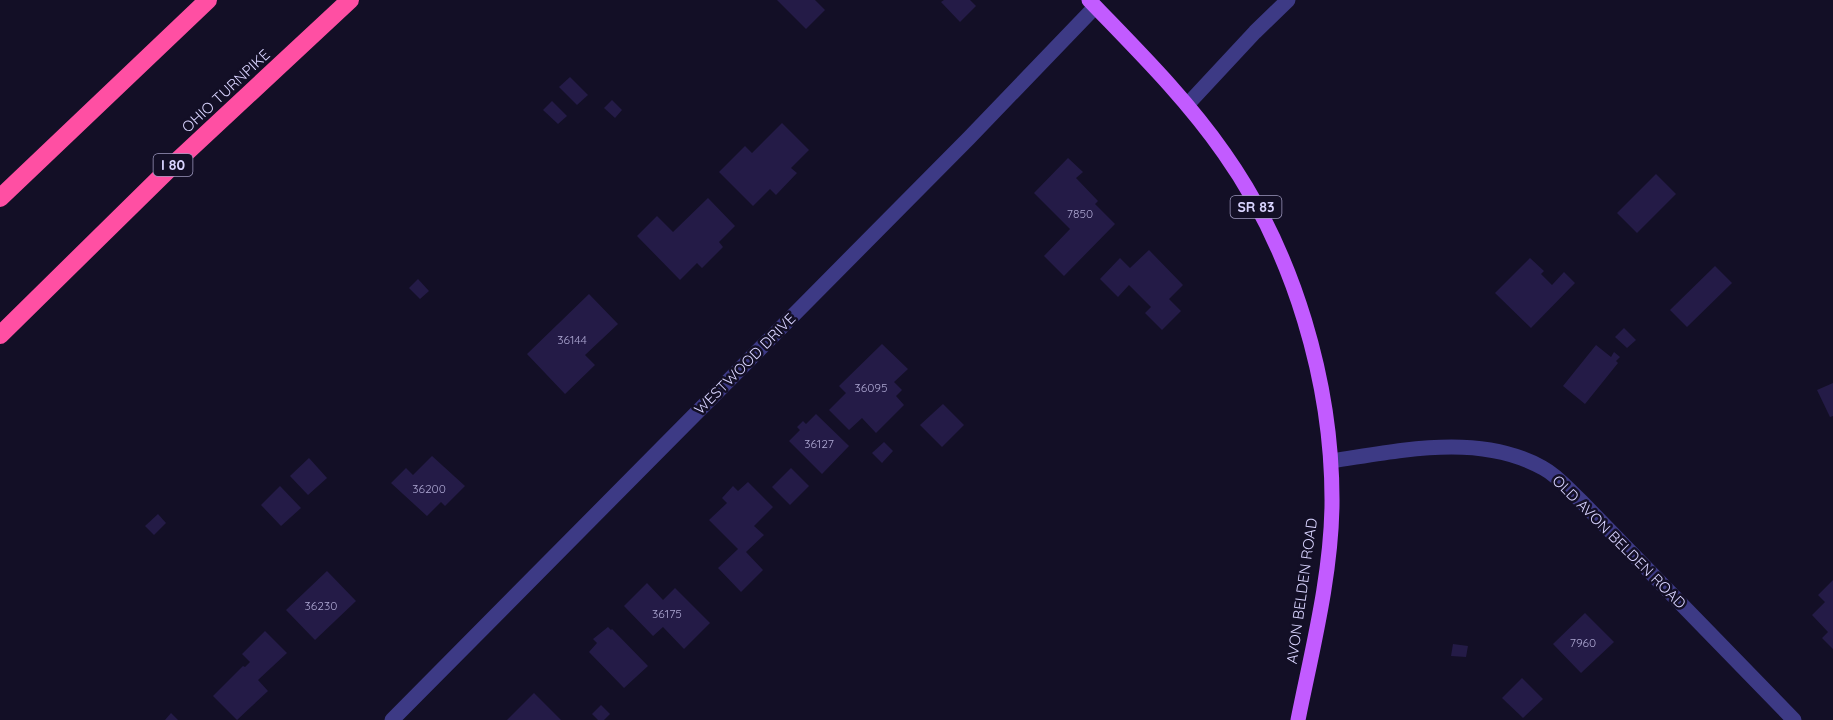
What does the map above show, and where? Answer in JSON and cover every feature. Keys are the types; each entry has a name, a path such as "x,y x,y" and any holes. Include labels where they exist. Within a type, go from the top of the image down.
{"highway":[{"path":"0,198 208,0"},
{"name":"OHIO TURNPIKE","path":"0,335 175,163 350,0"}],"main road":[{"name":"AVON BELDEN ROAD","path":"1092,3 1187,105 1225,154 1245,186 1265,223 1296,295 1316,362 1331,461 1332,506 1324,580 1298,720"}],"street":[{"path":"1187,105 1288,0"},
{"name":"WESTWOOD DRIVE","path":"392,720 953,155 1092,3"},
{"name":"OLD AVON BELDEN ROAD","path":"1331,461 1426,449 1473,447 1512,455 1544,468 1558,478 1581,501 1794,720"}],"building":[{"path":"777,0 815,0 825,10 806,29"},
{"path":"970,0 976,6 960,22 941,2"},
{"path":"570,77 588,95 577,105 559,87"},
{"path":"612,100 622,110 615,118 604,108"},
{"path":"552,101 567,116 558,124 543,110"},
{"path":"782,123 809,150 791,168 797,173 776,195 770,189 753,206 719,172 745,146 752,153"},
{"path":"1068,158 1083,172 1076,178 1098,201 1095,204 1115,224 1064,276 1044,256 1070,229 1034,193"},
{"path":"1656,174 1676,194 1637,233 1617,213"},
{"path":"708,198 735,226 719,242 723,247 702,268 697,263 680,280 637,236 657,216 673,232"},
{"path":"1149,250 1183,285 1169,299 1181,311 1162,330 1145,313 1151,307 1129,285 1118,297 1100,279 1120,258 1130,268"},
{"path":"1530,258 1544,271 1541,274 1552,285 1564,272 1575,283 1531,328 1495,293"},
{"path":"1715,266 1732,283 1687,327 1670,310"},
{"path":"418,279 429,291 420,299 409,288"},
{"path":"589,294 618,324 585,355 595,365 565,394 527,354"},
{"path":"1624,328 1636,340 1627,348 1615,337"},
{"path":"882,344 908,369 894,382 902,390 896,396 904,405 876,433 862,418 849,430 829,410 846,393 839,386"},
{"path":"1596,345 1611,357 1614,352 1620,357 1616,361 1618,363 1585,404 1563,386"},
{"path":"1833,383 1833,416 1830,417 1817,390"},
{"path":"943,404 964,425 942,447 920,425"},
{"path":"816,414 849,446 822,474 789,441 800,430 797,427 803,421 806,424"},
{"path":"884,442 893,451 882,463 872,453"},
{"path":"432,456 465,486 445,506 441,502 427,516 391,483 406,468 413,475"},
{"path":"309,458 327,478 308,495 290,476"},
{"path":"791,468 809,486 790,505 772,487"},
{"path":"748,482 773,507 754,526 764,535 746,552 763,570 741,592 718,568 738,549 709,520 727,503 722,498 733,486 738,491"},
{"path":"280,486 301,508 281,526 261,505"},
{"path":"158,514 166,523 154,535 145,526"},
{"path":"327,571 356,601 315,640 286,610"},
{"path":"1833,580 1833,649 1822,638 1828,632 1812,615 1825,602 1818,595"},
{"path":"647,583 663,600 675,588 710,623 684,649 663,627 653,636 624,606"},
{"path":"1585,613 1614,642 1581,673 1553,644"},
{"path":"608,627 648,666 624,688 589,652 597,643 593,639"},
{"path":"265,631 287,653 258,680 268,691 237,720 213,696 250,662 242,654"},
{"path":"1453,644 1468,646 1466,657 1451,656"},
{"path":"1522,678 1543,699 1523,718 1502,698"},
{"path":"534,693 561,720 507,720"},
{"path":"601,705 610,714 604,720 598,720 592,714"},
{"path":"171,713 178,720 165,720"}]}
